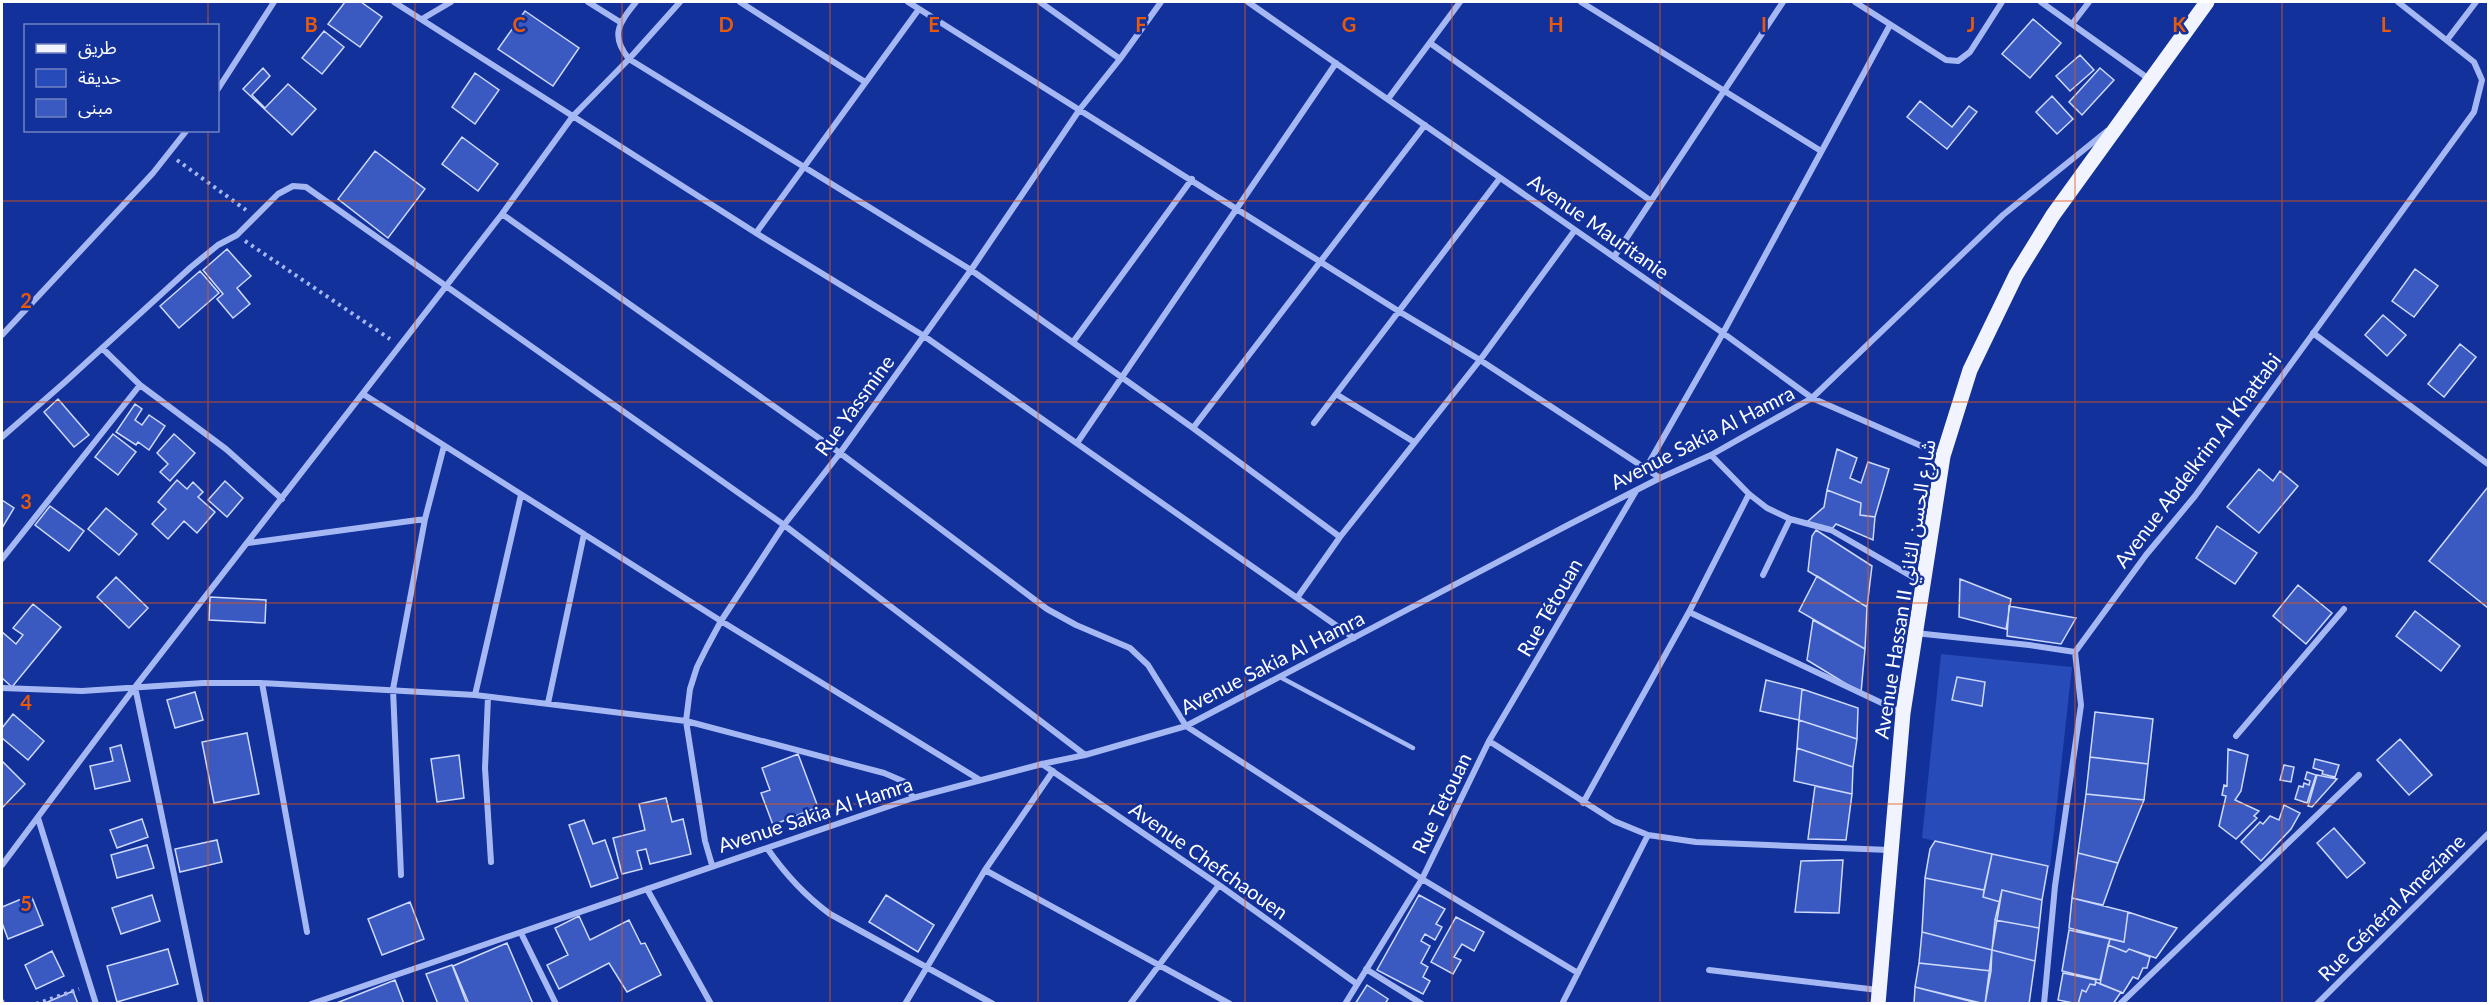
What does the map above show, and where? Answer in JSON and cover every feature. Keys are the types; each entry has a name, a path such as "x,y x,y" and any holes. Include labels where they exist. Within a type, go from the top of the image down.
{"main road":[{"name":"Avenue Hassan II شارع الحسن الثاني","path":"1878,997 1903,713 1943,456 1970,370 2016,275 2053,215 2207,2"}],"street":[{"path":"219,87 274,2"},
{"path":"394,2 756,233 924,336 1354,638"},
{"path":"422,19 451,2"},
{"path":"588,2 620,22"},
{"path":"636,2 620,22 619,42 629,59 971,270 1193,428 1340,537"},
{"path":"2,865 135,687 447,287 573,116 629,59 680,2"},
{"path":"740,2 866,82"},
{"path":"908,2 1480,360 1660,478"},
{"path":"1040,2 1120,59"},
{"name":"Rue Yassmine","path":"712,865 705,841 687,721 690,689 697,667 721,621 784,525 840,453 971,270 1080,109 1161,2"},
{"name":"Avenue Mauritanie","path":"1248,2 1723,333 1812,398 1943,456"},
{"path":"1388,99 1460,2"},
{"path":"1581,2 1821,151"},
{"path":"1614,257 1723,89 1783,2"},
{"path":"1855,2 1946,60 1958,61 1970,52 2002,2"},
{"path":"2042,2 2150,80"},
{"path":"2072,24 2089,2"},
{"name":"Avenue Abdelkrim Al Khattabi","path":"2075,652 2146,555 2195,496 2474,112 2482,80 2474,62 2398,2"},
{"path":"2447,40 2476,2"},
{"path":"756,233 919,9"},
{"path":"1646,468 1723,333 1890,25"},
{"path":"1430,43 1651,201"},
{"path":"1077,443 1239,209 1336,63"},
{"name":"Avenue Sakia Al Hamra","path":"311,1004 913,798 1085,755 1186,726 1637,489 1711,455 1812,398 2003,215 2126,116"},
{"path":"1193,428 1425,125"},
{"path":"2,335 169,154 186,132"},
{"path":"1314,423 1500,178"},
{"path":"1072,342 1192,180"},
{"path":"2,436 191,267 218,245 237,235 254,216 285,189 293,186 306,187 784,525 1085,755"},
{"path":"502,214 840,453 1047,609 1076,625 1130,648 1148,665 1186,726 1422,879 1578,973"},
{"path":"1297,598 1340,537 1480,360 1575,230"},
{"path":"2313,333 2488,464"},
{"path":"102,348 140,385 226,449 282,499"},
{"path":"2,559 140,385"},
{"path":"1336,393 1414,442"},
{"path":"363,394 721,621 980,780"},
{"path":"400,875 393,689 425,519 444,446"},
{"path":"1711,455 1749,494 1767,508 1790,519 1831,530 1923,583"},
{"name":"Rue Tétouan","path":"1489,741 1637,489"},
{"path":"1582,803 1689,612 1749,494"},
{"path":"475,695 521,495"},
{"path":"248,543 425,519"},
{"path":"1763,575 1790,519"},
{"path":"548,703 584,534"},
{"path":"2235,736 2344,609"},
{"path":"1689,612 1903,713"},
{"path":"1915,633 2075,652 2081,705 2055,886 2044,1004"},
{"path":"262,683 307,932"},
{"path":"2,688 82,691 262,683 393,689 548,703 687,721 884,773 905,782 913,798"},
{"path":"135,687 201,1004"},
{"path":"488,697 484,768 491,862"},
{"path":"1489,741 1614,822 1648,835 1696,842 1890,850"},
{"name":"Rue Tetouan","path":"1422,879 1489,741"},
{"name":"Avenue Chefchaouen","path":"1042,764 1219,885 1356,984"},
{"path":"905,1004 985,870 1053,771"},
{"path":"2120,1004 2359,775"},
{"path":"38,818 96,1004"},
{"name":"Rue Général Ameziane","path":"2317,1004 2488,834"},
{"path":"1562,1004 1648,835"},
{"path":"767,848 785,873 808,898 830,914 993,1004"},
{"path":"985,870 1230,1004"},
{"path":"1345,1004 1422,879"},
{"path":"1130,1004 1219,885"},
{"path":"646,889 711,1004"},
{"path":"521,933 556,1004"},
{"path":"1366,969 1422,1004"},
{"path":"1708,970 1878,997"}],"lane":[{"path":"1280,677 1413,748"}],"path":[{"path":"169,154 254,216"},
{"path":"237,235 401,347"},
{"path":"36,1004 91,985"}],"green space":[{"path":"1941,654 2072,667 2050,867 1922,838"}],"building":[{"path":"345,2 361,2 382,17 360,47 328,24"},
{"path":"525,11 579,48 553,86 498,49"},
{"path":"2033,19 2061,43 2030,78 2002,54"},
{"path":"324,31 344,47 322,74 302,58"},
{"path":"2080,55 2094,70 2070,91 2056,76"},
{"path":"263,68 270,76 252,95 265,108 288,84 316,109 292,135 243,89"},
{"path":"2100,68 2114,80 2082,115 2069,102"},
{"path":"475,73 499,90 475,124 452,107"},
{"path":"2052,96 2073,119 2057,134 2036,112"},
{"path":"1920,101 1952,127 1969,106 1977,112 1947,149 1907,117"},
{"path":"462,137 498,164 478,191 442,164"},
{"path":"375,151 425,189 388,238 338,199"},
{"path":"227,249 251,276 237,288 250,304 233,318 217,299 223,294 203,270"},
{"path":"2415,269 2438,286 2414,317 2392,301"},
{"path":"200,271 219,293 179,328 160,306"},
{"path":"2383,315 2406,335 2387,356 2365,335"},
{"path":"2460,344 2476,357 2444,397 2428,384"},
{"path":"58,399 89,435 74,447 44,412"},
{"path":"135,404 142,409 135,420 142,425 149,415 165,426 149,450 138,442 136,445 116,432"},
{"path":"113,434 136,452 118,475 95,457"},
{"path":"174,434 195,453 170,481 160,472 168,464 157,453"},
{"path":"1837,449 1857,458 1850,478 1861,483 1868,462 1889,469 1875,517 1860,515 1861,503 1827,490"},
{"path":"2259,469 2273,481 2280,471 2298,486 2259,533 2227,507"},
{"path":"177,480 187,489 193,482 203,492 198,497 215,512 197,533 184,521 168,539 152,524 166,509 158,502"},
{"path":"225,481 243,498 227,517 208,500"},
{"path":"2488,489 2488,608 2429,561"},
{"path":"1827,490 1861,503 1860,515 1875,517 1873,540 1836,524 1831,530 1807,522 1824,507"},
{"path":"2,500 14,508 2,528"},
{"path":"50,506 84,531 69,551 35,525"},
{"path":"106,508 137,534 119,555 88,529"},
{"path":"2217,526 2257,553 2235,584 2196,558"},
{"path":"1816,530 1872,566 1867,607 1808,571 1812,536"},
{"path":"1817,576 1867,607 1865,649 1799,611"},
{"path":"116,577 148,608 129,628 97,597"},
{"path":"1960,579 2011,599 2006,629 1959,617"},
{"path":"2298,585 2332,613 2306,644 2273,616"},
{"path":"210,597 266,600 265,623 209,620"},
{"path":"33,604 61,627 12,687 2,678 2,632 16,644 23,635 13,628"},
{"path":"2009,606 2076,618 2061,644 2007,636"},
{"path":"2415,611 2460,646 2441,671 2396,636"},
{"path":"1813,620 1865,649 1861,693 1807,660"},
{"path":"1957,677 1985,682 1982,706 1952,700"},
{"path":"1766,680 1802,689 1799,720 1760,711"},
{"path":"1802,689 1858,708 1857,739 1799,720"},
{"path":"195,692 203,720 175,728 167,700"},
{"path":"2095,712 2153,719 2148,764 2090,757"},
{"path":"13,714 44,741 28,760 2,738 2,728"},
{"path":"1799,720 1857,739 1853,767 1797,748"},
{"path":"247,733 259,794 214,803 202,742"},
{"path":"2400,739 2432,775 2409,795 2377,760"},
{"path":"121,745 130,781 95,789 90,766 113,761 110,748"},
{"path":"1797,748 1853,767 1852,794 1794,781"},
{"path":"2228,749 2248,755 2241,791 2235,800 2259,811 2254,816 2257,818 2236,839 2219,826 2226,796 2222,795 2224,785 2227,786"},
{"path":"798,754 818,807 773,825 761,793 770,790 762,768"},
{"path":"459,755 464,798 437,802 431,759"},
{"path":"2090,757 2148,764 2144,800 2086,794"},
{"path":"2315,759 2339,765 2335,777 2322,774 2323,771 2313,768"},
{"path":"2,761 25,784 2,808"},
{"path":"2284,765 2294,767 2291,782 2280,780"},
{"path":"2307,772 2316,775 2307,803 2295,799 2299,786 2303,787 2304,783 2309,785 2310,781 2305,779"},
{"path":"2317,775 2337,779 2312,807 2308,806"},
{"path":"1815,786 1852,794 1846,840 1808,839"},
{"path":"2086,794 2144,800 2118,863 2078,853"},
{"path":"666,798 672,822 683,819 691,854 650,864 646,849 637,851 642,869 622,874 613,838 645,830 639,804"},
{"path":"2284,805 2300,813 2291,829 2261,861 2241,842 2260,822 2263,824 2270,816 2279,820"},
{"path":"142,819 148,837 117,848 110,830"},
{"path":"584,820 593,844 605,840 618,878 591,887 569,825"},
{"path":"2334,828 2365,863 2347,878 2317,843"},
{"path":"217,840 222,862 180,872 175,849"},
{"path":"1935,841 1992,854 1984,890 1925,878 1930,849"},
{"path":"147,845 154,868 117,878 111,855"},
{"path":"2078,853 2118,863 2103,905 2072,898"},
{"path":"1992,854 2048,866 2042,900 2002,890 2000,902 1983,897"},
{"path":"1843,860 1839,913 1795,912 1801,861"},
{"path":"1925,878 1984,890 1983,897 2000,902 1992,950 1922,932"},
{"path":"2002,890 2042,900 2039,928 1995,920"},
{"path":"31,895 43,925 8,939 2,923 2,907"},
{"path":"152,895 160,921 121,934 112,908"},
{"path":"886,895 934,925 918,952 869,922"},
{"path":"1419,895 1445,909 1436,924 1442,927 1435,940 1425,934 1421,941 1430,946 1421,963 1428,967 1423,977 1430,981 1423,994 1377,970"},
{"path":"2072,898 2128,912 2124,942 2069,928"},
{"path":"410,902 424,939 382,955 368,919"},
{"path":"2128,912 2177,928 2156,958 2129,949 2126,952 2108,945 2110,939 2124,942"},
{"path":"579,916 590,940 629,920 641,944 645,943 661,975 627,992 609,963 559,989 547,965 568,955 555,928"},
{"path":"1456,917 1484,932 1474,951 1462,944 1454,957 1461,960 1453,974 1431,962"},
{"path":"1995,920 2039,928 2035,961 1992,950"},
{"path":"2069,930 2110,939 2100,980 2062,971"},
{"path":"1922,932 1992,950 1991,971 1919,963"},
{"path":"507,943 533,1004 469,1004 453,966"},
{"path":"2108,945 2126,952 2129,949 2150,957 2147,968 2143,968 2138,979 2133,977 2123,993 2100,984"},
{"path":"168,949 178,984 117,1002 107,966"},
{"path":"1992,950 2035,961 2029,1004 1985,1004"},
{"path":"52,951 64,976 36,989 25,965"},
{"path":"1919,963 1991,971 1985,1004 1915,987"},
{"path":"452,965 467,1004 438,1004 426,974"},
{"path":"2063,973 2096,980 2095,985 2090,984 2086,992 2082,990 2078,1004 2058,1000"},
{"path":"395,980 404,1004 334,1004"},
{"path":"2096,982 2121,992 2113,1004 2078,1004 2082,990 2086,992 2090,984 2095,985"},
{"path":"1367,985 1388,999 1385,1004 1355,1004"},
{"path":"1915,987 1981,1004 1914,1004"},
{"path":"73,991 78,1004 43,1004"}]}
